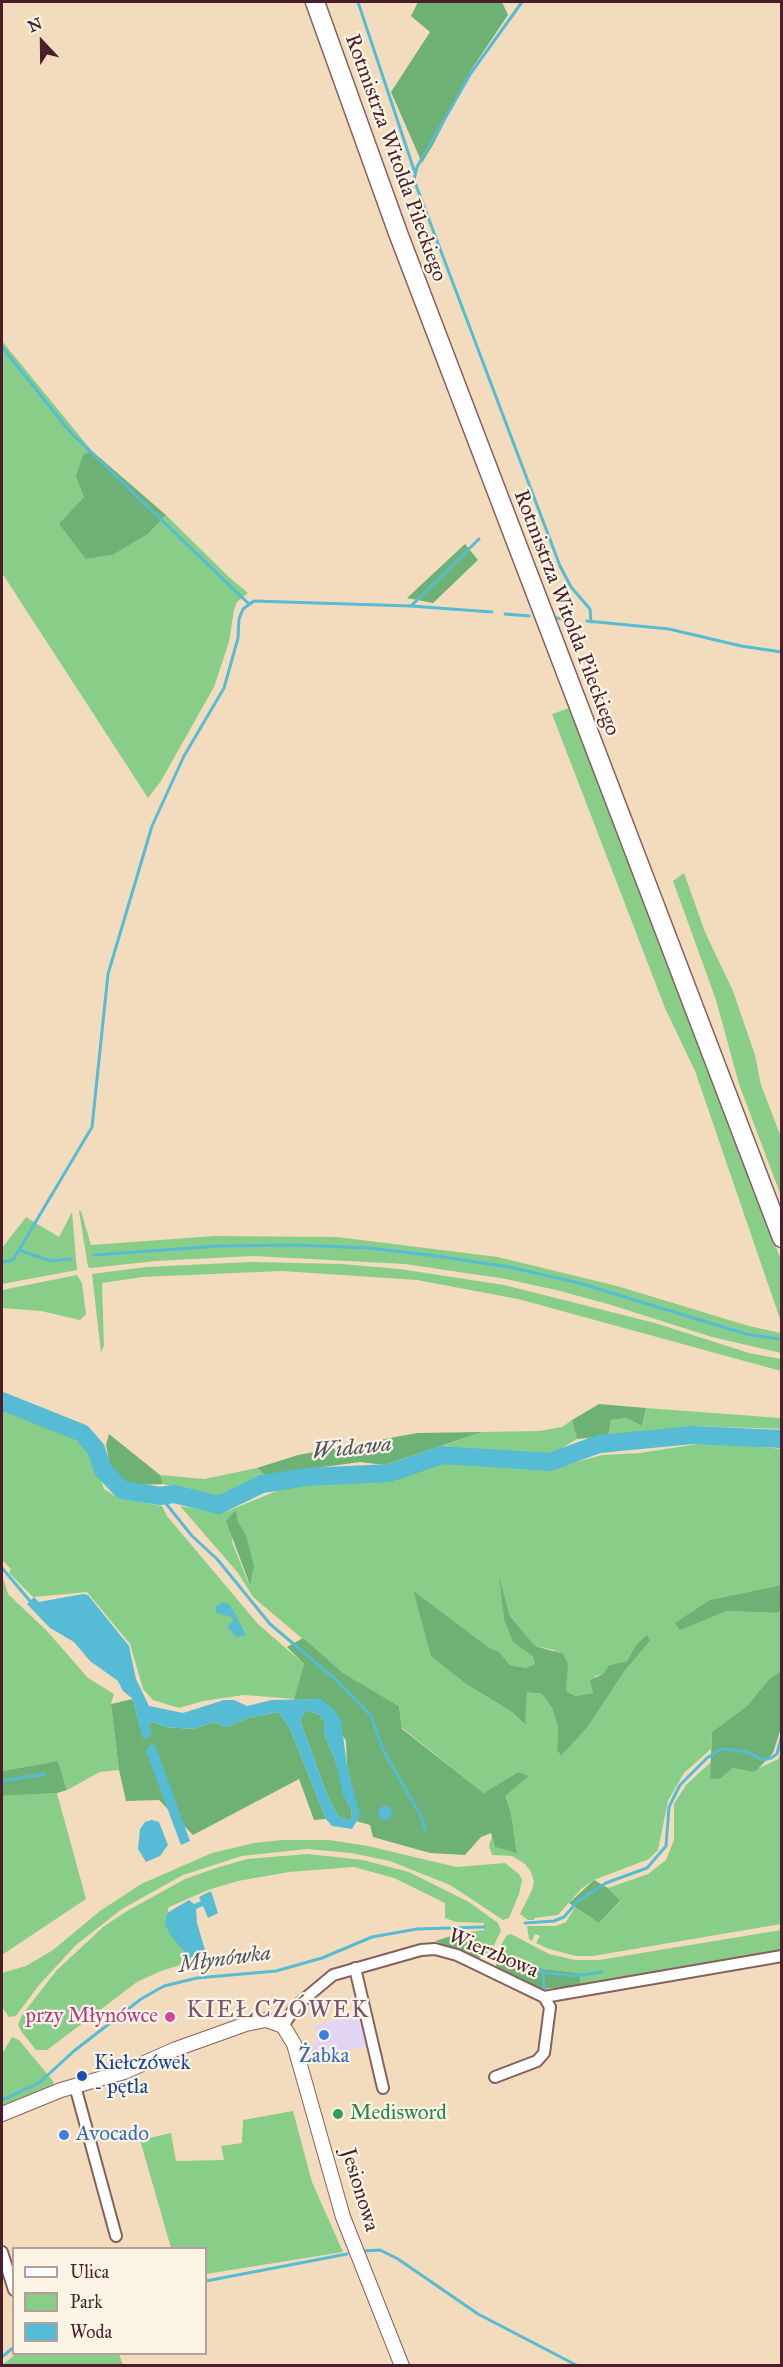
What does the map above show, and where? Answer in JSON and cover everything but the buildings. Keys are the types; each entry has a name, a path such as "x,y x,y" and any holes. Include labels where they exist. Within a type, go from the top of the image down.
{"main road":[{"name":"Rotmistrza Witolda Pileckiego","path":"315,2 406,255 782,1238"}],"street":[{"name":"Wierzbowa","path":"283,2026 296,2006 316,1986 333,1975 435,1949 457,1955 544,1997 782,1956"},
{"path":"355,1968 383,2088"},
{"path":"495,2077 537,2061 544,2053 550,2007 544,1997"},
{"path":"2,2114 75,2086 116,2075 176,2049 246,2024 266,2020 283,2026"},
{"name":"Jesionowa","path":"283,2026 294,2044 343,2217 402,2366"},
{"path":"75,2086 116,2236"},
{"path":"2,2252 12,2284"}],"shaded area":[{"path":"362,2015 369,2046 307,2059 317,2034 314,2025"}],"green space":[{"path":"418,2 502,2 508,15 471,70 422,163 391,92 430,32 411,16"},
{"path":"2,341 92,451 83,456 86,559 113,555 148,534 166,515 248,593 237,602 234,610 229,642 214,687 161,781 148,798 2,573"},
{"path":"92,451 166,515 148,534 113,555 86,559 59,524 84,497 76,476 83,455"},
{"path":"465,544 478,560 433,603 407,598"},
{"path":"569,708 781,1260 781,1322 695,1071 665,1008 552,714"},
{"path":"684,873 705,932 733,991 755,1055 761,1085 781,1137 781,1196 739,1084 716,1000 673,881"},
{"path":"79,1211 81,1211 91,1245 214,1236 337,1237 498,1257 617,1286 749,1326 781,1333 781,1353 712,1337 556,1290 506,1279 405,1264 253,1256 156,1261 91,1268 88,1267"},
{"path":"72,1212 77,1270 2,1284 2,1248 26,1217 59,1237"},
{"path":"251,1262 341,1264 400,1269 504,1285 655,1323 749,1353 781,1359 781,1371 518,1299 417,1280 282,1271 143,1277 102,1283 104,1345 101,1353 92,1274 146,1267"},
{"path":"77,1275 82,1283 86,1314 80,1320 41,1311 2,1308 2,1290"},
{"path":"599,1404 646,1408 642,1426 626,1418 611,1420 608,1436 577,1439 572,1420"},
{"path":"646,1408 781,1418 781,1429 693,1426 654,1435 608,1436 611,1420 626,1418 642,1426"},
{"path":"2,1409 22,1413 69,1435 88,1447 104,1489 118,1498 162,1506 167,1516 258,1624 304,1664 295,1699 244,1695 203,1701 179,1708 153,1700 143,1689 130,1644 87,1592 33,1597 9,1573 11,1569 2,1560"},
{"path":"572,1420 577,1439 552,1454 442,1446 482,1432 539,1431 562,1427"},
{"path":"482,1432 385,1465 360,1462 265,1475 257,1468 298,1455 417,1433"},
{"path":"109,1434 160,1475 163,1484 137,1485 125,1482 115,1473 110,1466 106,1445"},
{"path":"729,1443 781,1449 781,1585 710,1600 726,1611 776,1613 781,1611 781,1671 769,1679 747,1706 712,1732 711,1749 684,1773 668,1801 658,1850 649,1859 594,1880 581,1889 558,1915 534,1918 534,1920 528,1920 520,1914 532,1890 534,1882 531,1872 525,1864 512,1856 492,1855 489,1846 492,1836 495,1847 517,1852 511,1813 504,1796 528,1776 518,1772 484,1793 402,1728 399,1706 343,1673 253,1597 238,1573 180,1506 223,1513 284,1488 320,1482 395,1481 433,1463 450,1461 551,1469 602,1455 640,1453 698,1444","holes":["236,1511 238,1522 249,1584 232,1542","500,1581 510,1616 535,1646 554,1650 567,1675 566,1691 576,1696 594,1693 595,1676 603,1674 609,1665 627,1661 636,1645 650,1641 624,1672 587,1728 561,1756 557,1750 558,1727 552,1708 542,1694 527,1692 524,1725 512,1712 466,1684 432,1656 413,1590 488,1647 499,1652 510,1665 526,1668 536,1664 534,1656 504,1619"]},
{"path":"257,1468 265,1475 219,1498 206,1498 190,1490 163,1484 160,1475 204,1479"},
{"path":"236,1510 238,1522 246,1535 254,1566 250,1585 226,1521"},
{"path":"2,1574 8,1594 47,1631 88,1678 114,1694 111,1704 119,1770 100,1772 67,1790 58,1761 2,1771"},
{"path":"499,1576 510,1616 535,1646 563,1654 568,1664 566,1691 576,1696 593,1693 590,1680 603,1674 609,1665 627,1661 636,1645 647,1635 650,1641 624,1672 587,1728 561,1756 557,1750 558,1727 552,1708 542,1694 527,1692 525,1725 512,1712 466,1684 431,1656 413,1590 488,1647 499,1652 510,1665 526,1668 535,1664 533,1656 513,1642 504,1619"},
{"path":"781,1585 781,1611 777,1613 726,1611 680,1630 675,1623 710,1600"},
{"path":"303,1638 343,1673 399,1706 402,1729 484,1793 518,1772 529,1776 505,1796 511,1813 517,1853 495,1847 491,1833 481,1837 465,1855 430,1853 373,1837 370,1825 356,1821 359,1816 347,1766 346,1741 320,1699 294,1700 304,1664 287,1647"},
{"path":"781,1671 781,1728 773,1753 757,1770 752,1772 732,1768 721,1778 710,1779 712,1732 747,1706 769,1679"},
{"path":"133,1699 140,1727 154,1722 165,1727 194,1729 213,1722 227,1727 248,1718 278,1712 289,1726 326,1819 314,1820 299,1779 193,1835 159,1800 126,1801 119,1770 111,1704"},
{"path":"306,1710 320,1715 324,1722 324,1735 335,1759 347,1802 351,1807 352,1818 349,1821 338,1816 327,1795 300,1720"},
{"path":"781,1752 781,1924 593,1956 576,1956 549,1949 536,1943 540,1936 535,1934 532,1941 529,1939 527,1926 556,1926 566,1922 575,1907 599,1923 620,1902 608,1888 648,1874 666,1860 674,1840 674,1804 686,1785 711,1762 710,1779 732,1768 751,1772 778,1759"},
{"path":"58,1761 67,1790 57,1793 2,1796 2,1771"},
{"path":"57,1793 86,1899 2,1955 2,1796"},
{"path":"282,1840 329,1840 368,1846 456,1867 505,1863 519,1874 522,1880 509,1918 503,1920 450,1885 390,1861 351,1853 307,1849 242,1856 183,1875 122,1909 76,1945 39,1985 16,2016 9,2017 2,2007 2,1973 26,1966 53,1950 100,1911 141,1884 212,1853 254,1843"},
{"path":"308,1854 363,1860 409,1872 469,1902 498,1923 501,1931 492,1949 461,1933 484,1930 484,1923 456,1922 445,1918 445,1903 394,1878 354,1867 289,1872 238,1881 208,1890 169,1907 167,1913 193,1961 161,1971 137,1982 47,2050 36,2050 21,2031 18,2025 22,2015 56,1971 103,1927 127,1911 185,1879 216,1868 247,1859"},
{"path":"594,1880 608,1888 620,1901 599,1923 569,1903"},
{"path":"781,1930 781,1952 581,1986 579,1973 543,1969 498,1950 507,1935 511,1934 549,1954 575,1960 599,1960"},
{"path":"461,1933 492,1949 479,1958 435,1941"},
{"path":"498,1950 543,1969 579,1973 581,1986 540,1989 496,1967"},
{"path":"12,2037 19,2040 53,2081 54,2086 2,2109 2,2054"},
{"path":"293,2111 312,2182 343,2252 207,2274 207,2247 171,2247 140,2140 171,2133 176,2161 224,2160 221,2146 242,2143 243,2120"},
{"path":"15,2355 119,2355 123,2365 2,2365"}],"water":[{"path":"88,1595 129,1646 136,1679 149,1706 183,1713 224,1700 234,1700 247,1706 272,1700 320,1699 333,1709 341,1720 347,1766 360,1816 352,1829 332,1826 326,1819 289,1726 278,1712 248,1718 227,1727 213,1722 194,1729 165,1727 154,1722 149,1724 152,1736 143,1739 133,1699 123,1691 118,1681 90,1661 74,1642 50,1628 27,1604 34,1597 39,1602","holes":["306,1710 320,1715 324,1722 324,1735 335,1759 343,1795 351,1808 352,1818 349,1821 338,1816 327,1795 300,1720"]},
{"path":"223,1602 230,1605 246,1635 236,1637 227,1626 233,1622 232,1617 217,1613 215,1607"},
{"path":"150,1745 155,1745 190,1841 181,1845 146,1751"},
{"path":"382,1806 388,1806 392,1813 388,1820 382,1820 378,1816 378,1810"},
{"path":"152,1820 159,1822 168,1845 160,1856 146,1862 138,1849 140,1829 145,1822"},
{"path":"211,1891 218,1913 208,1918 203,1906 196,1909 197,1923 205,1950 200,1957 189,1957 165,1925 167,1913 189,1900 194,1904 201,1901 199,1897"}],"waterway":[{"path":"358,2 415,173"},
{"path":"522,2 471,73 417,167 414,180 560,566 571,587 590,609 591,622"},
{"path":"2,347 71,433 249,604"},
{"path":"411,606 479,539"},
{"path":"2,1262 13,1260 92,1127 108,974 152,826 184,756 224,688 238,638 239,619 243,609 254,601 411,606 492,612"},
{"path":"505,614 529,616"},
{"path":"556,618 567,619"},
{"path":"587,621 669,629 741,646 782,652"},
{"path":"94,1255 219,1246 296,1245 369,1248 437,1256 509,1267 579,1283 746,1334 778,1339"},
{"path":"19,1250 51,1261 71,1259"},
{"name":"Widawa","path":"2,1401 82,1433 96,1449 103,1470 122,1490 160,1496 174,1494 219,1505 262,1484 306,1477 390,1473 442,1455 550,1462 599,1444 693,1435 782,1439"},
{"path":"160,1496 192,1536 217,1559 270,1624 335,1679 371,1716 383,1750 422,1818 425,1830"},
{"path":"2,1568 30,1601"},
{"name":"Młynówka","path":"525,1923 554,1921 564,1917 578,1901 606,1883 647,1868 666,1846 669,1807 680,1785 707,1758 722,1749 748,1752 762,1760 771,1758 777,1754 782,1735"},
{"path":"2,1781 45,1774"},
{"name":"Młynówka","path":"2,2100 39,2083 74,2051 141,1999 164,1986 197,1978 276,1971 322,1958 372,1937 417,1929 484,1927"},
{"path":"509,1959 543,1972"},
{"path":"544,1990 543,1972 574,1976 602,1972"},
{"path":"363,2251 380,2250 398,2259 478,2314 578,2366"},
{"path":"207,2281 347,2254"},
{"path":"2,2357 12,2349"}],"place":[{"name":"przy Młynówce","path":"170,2017"},
{"name":"Żabka","path":"324,2035"},
{"name":"Kiełczówek - pętla","path":"82,2076"},
{"name":"Medisword","path":"338,2114"},
{"name":"Avocado","path":"64,2135"}],"district":[{"name":"KIEŁCZÓWEK","path":"278,2011"}]}
